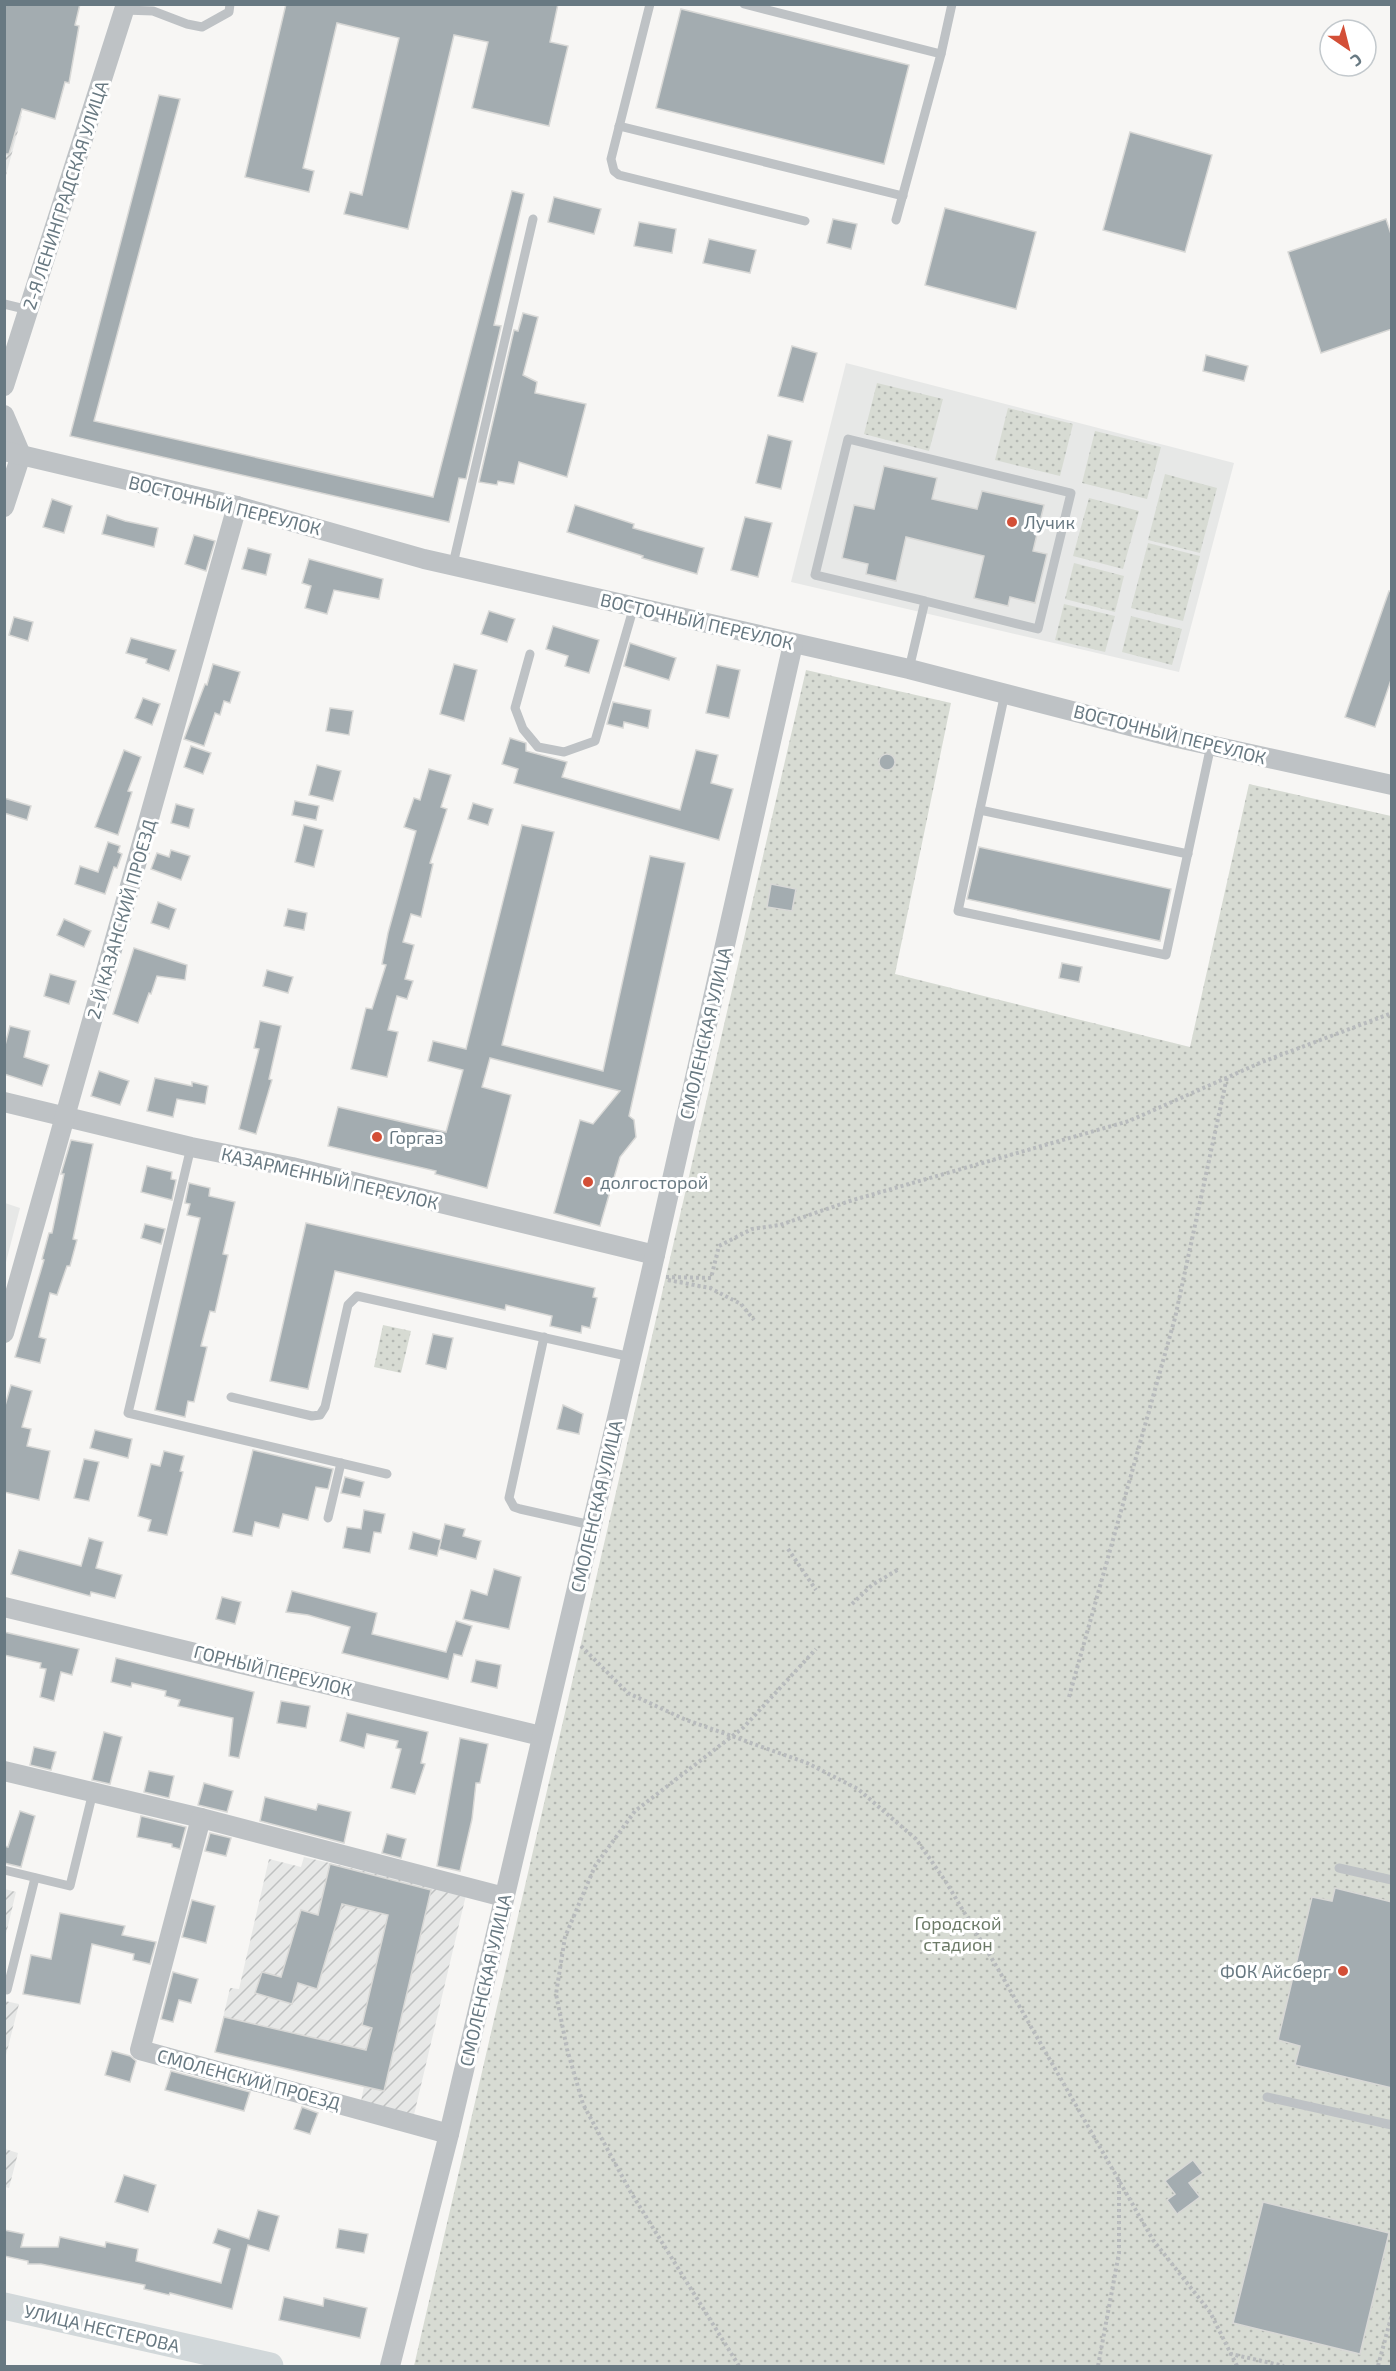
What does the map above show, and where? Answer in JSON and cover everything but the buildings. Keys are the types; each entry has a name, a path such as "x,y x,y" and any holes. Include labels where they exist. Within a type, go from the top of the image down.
{"main road":[{"name":"УЛИЦА НЕСТЕРОВА","path":"4,2306 270,2367"}],"street":[{"name":"2-Я ЛЕНИНГРАДСКАЯ УЛИЦА","path":"4,386 125,8"},
{"path":"4,415 13,453 4,507"},
{"name":"ВОСТОЧНЫЙ ПЕРЕУЛОК","path":"13,453 237,506 413,556 909,669 1210,745 1392,785"},
{"name":"2-Й КАЗАНСКИЙ ПРОЕЗД","path":"4,1333 237,506"},
{"name":"СМОЛЕНСКАЯ УЛИЦА","path":"390,2367 449,2134 650,1277 793,644"},
{"name":"КАЗАРМЕННЫЙ ПЕРЕУЛОК","path":"4,1102 191,1147 292,1167 655,1255"},
{"name":"ГОРНЫЙ ПЕРЕУЛОК","path":"4,1607 541,1736"},
{"path":"4,1771 201,1818 504,1897"},
{"name":"СМОЛЕНСКИЙ ПРОЕЗД","path":"201,1818 140,2050 449,2134"}],"lane":[{"path":"125,8 153,11 187,24 202,27 229,12 230,4"},
{"path":"650,4 619,126 611,165 614,171 619,175 805,221"},
{"path":"744,4 942,54"},
{"path":"896,220 942,54 952,4"},
{"path":"619,126 903,196"},
{"path":"453,564 533,219"},
{"path":"4,304 29,310"},
{"path":"848,439 1071,493 1038,629 925,601 815,575 848,439"},
{"path":"909,669 925,601"},
{"path":"530,654 515,708 523,729 538,747 564,752 595,741 634,606"},
{"path":"1005,693 958,911 1166,955 1210,745"},
{"path":"980,810 1188,854"},
{"path":"191,1147 128,1413 387,1474"},
{"path":"231,1397 312,1416 320,1415 325,1407 348,1305 357,1296 631,1357"},
{"path":"544,1337 509,1498 514,1507 520,1509 591,1525"},
{"path":"328,1518 341,1463"},
{"path":"4,1870 70,1887 93,1792"},
{"path":"1339,1868 1392,1880"},
{"path":"7,1990 35,1878"},
{"path":"1267,2097 1392,2125"}],"path":[{"path":"650,1277 711,1278 719,1246 752,1229 780,1225 853,1200 1129,1121 1262,1062 1392,1013"},
{"path":"1069,1697 1175,1318 1227,1077"},
{"path":"650,1277 710,1288 741,1304 754,1320"},
{"path":"788,1549 816,1590"},
{"path":"852,1604 872,1585 899,1569"},
{"path":"566,1630 628,1693 684,1719 807,1763 858,1789 916,1839 946,1882 998,1969 1154,2240 1210,2312 1237,2367"},
{"path":"739,2367 630,2191 583,2104 567,2049 556,1994 565,1937 595,1866 635,1811 744,1727 816,1649"},
{"path":"1098,2367 1119,2253 1119,2178"},
{"path":"1378,2367 1392,2314"},
{"path":"1231,2354 1284,2367"}],"shaded area":[{"path":"5,111 22,116 5,179"},
{"name":"Лучик","path":"846,363 1234,463 1179,672 791,582"},
{"path":"4,1203 20,1208 5,1266"},
{"path":"304,1857 466,1895 413,2119 360,2107 364,2086 215,2052 230,1988 239,1989 269,1859 301,1867"},
{"path":"4,1889 16,1892 5,1938"},
{"path":"4,2001 19,2004 5,2059"},
{"path":"5,2149 18,2153 9,2188 5,2187"}],"green space":[{"path":"877,383 943,399 929,451 864,434"},
{"path":"1008,408 1073,424 1060,476 995,460"},
{"path":"1095,431 1161,447 1147,499 1082,483"},
{"path":"1165,474 1217,488 1200,553 1148,540"},
{"path":"1089,498 1139,511 1123,569 1073,556"},
{"path":"1148,543 1200,556 1183,621 1131,608"},
{"path":"1074,563 1124,576 1115,612 1065,599"},
{"path":"1064,604 1115,616 1105,652 1055,640"},
{"path":"1131,616 1182,629 1172,665 1122,652"},
{"name":"Городской стадион","path":"806,670 951,703 895,974 1190,1047 1249,784 1391,816 1391,2366 414,2366"},
{"path":"383,1325 411,1331 401,1373 374,1367"}],"place":[{"name":"Лучик","path":"1012,522"},
{"name":"Горгаз","path":"377,1137"},
{"name":"долгосторой","path":"588,1182"},
{"name":"ФОК Айсберг","path":"1343,1971"}]}
